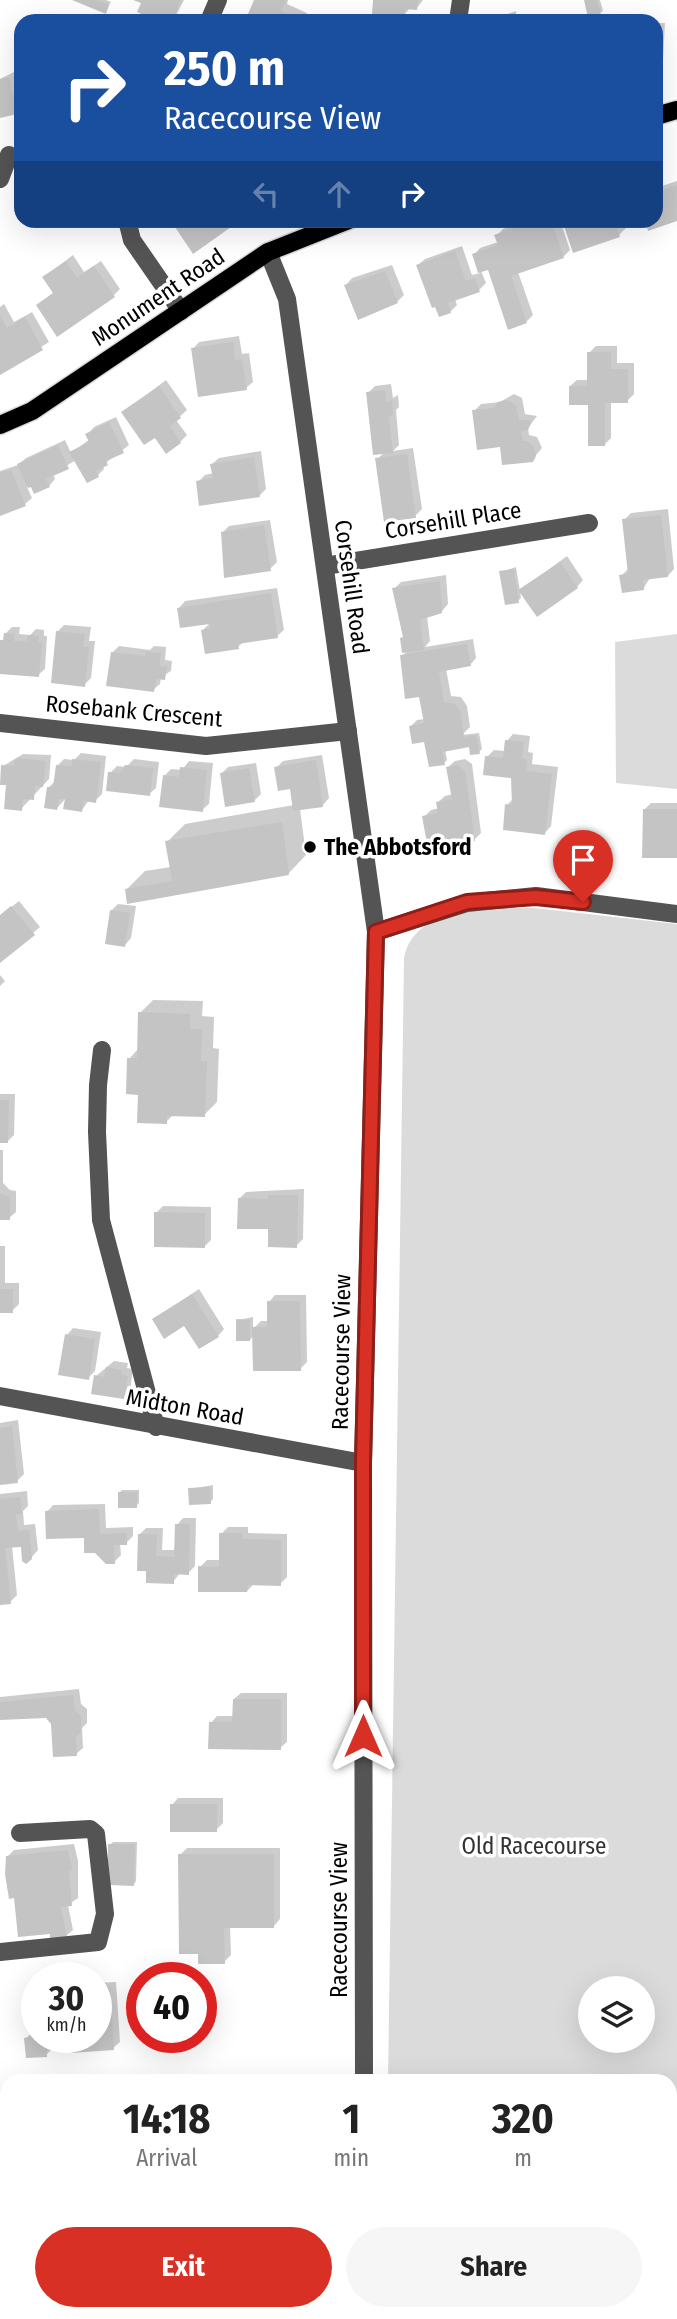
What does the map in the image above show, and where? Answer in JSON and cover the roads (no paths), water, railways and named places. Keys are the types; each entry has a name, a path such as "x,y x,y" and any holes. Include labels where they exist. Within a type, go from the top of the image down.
{"main road":[{"name":"Monument Road","path":"0,425 32,411 268,252 329,228"}],"street":[{"path":"0,179 9,155"},
{"path":"129,228 132,240 181,311"},
{"name":"Corsehill Road","path":"268,252 287,299 376,932"},
{"name":"Corsehill Place","path":"325,566 589,523"},
{"name":"Rosebank Crescent","path":"0,723 206,746 348,731"},
{"path":"376,932 467,902 536,897 677,915"},
{"name":"Racecourse View","path":"364,2074 363,1462 376,932"},
{"path":"103,1050 97,1120 101,1220 156,1427"},
{"name":"Midton Road","path":"0,1396 156,1427 363,1462"},
{"path":"0,1952 98,1942 105,1914 96,1834 90,1829 20,1833"}],"place":[{"name":"The Abbotsford","path":"310,847"}],"park label":[{"name":"Old Racecourse","path":"534,1846"}]}
